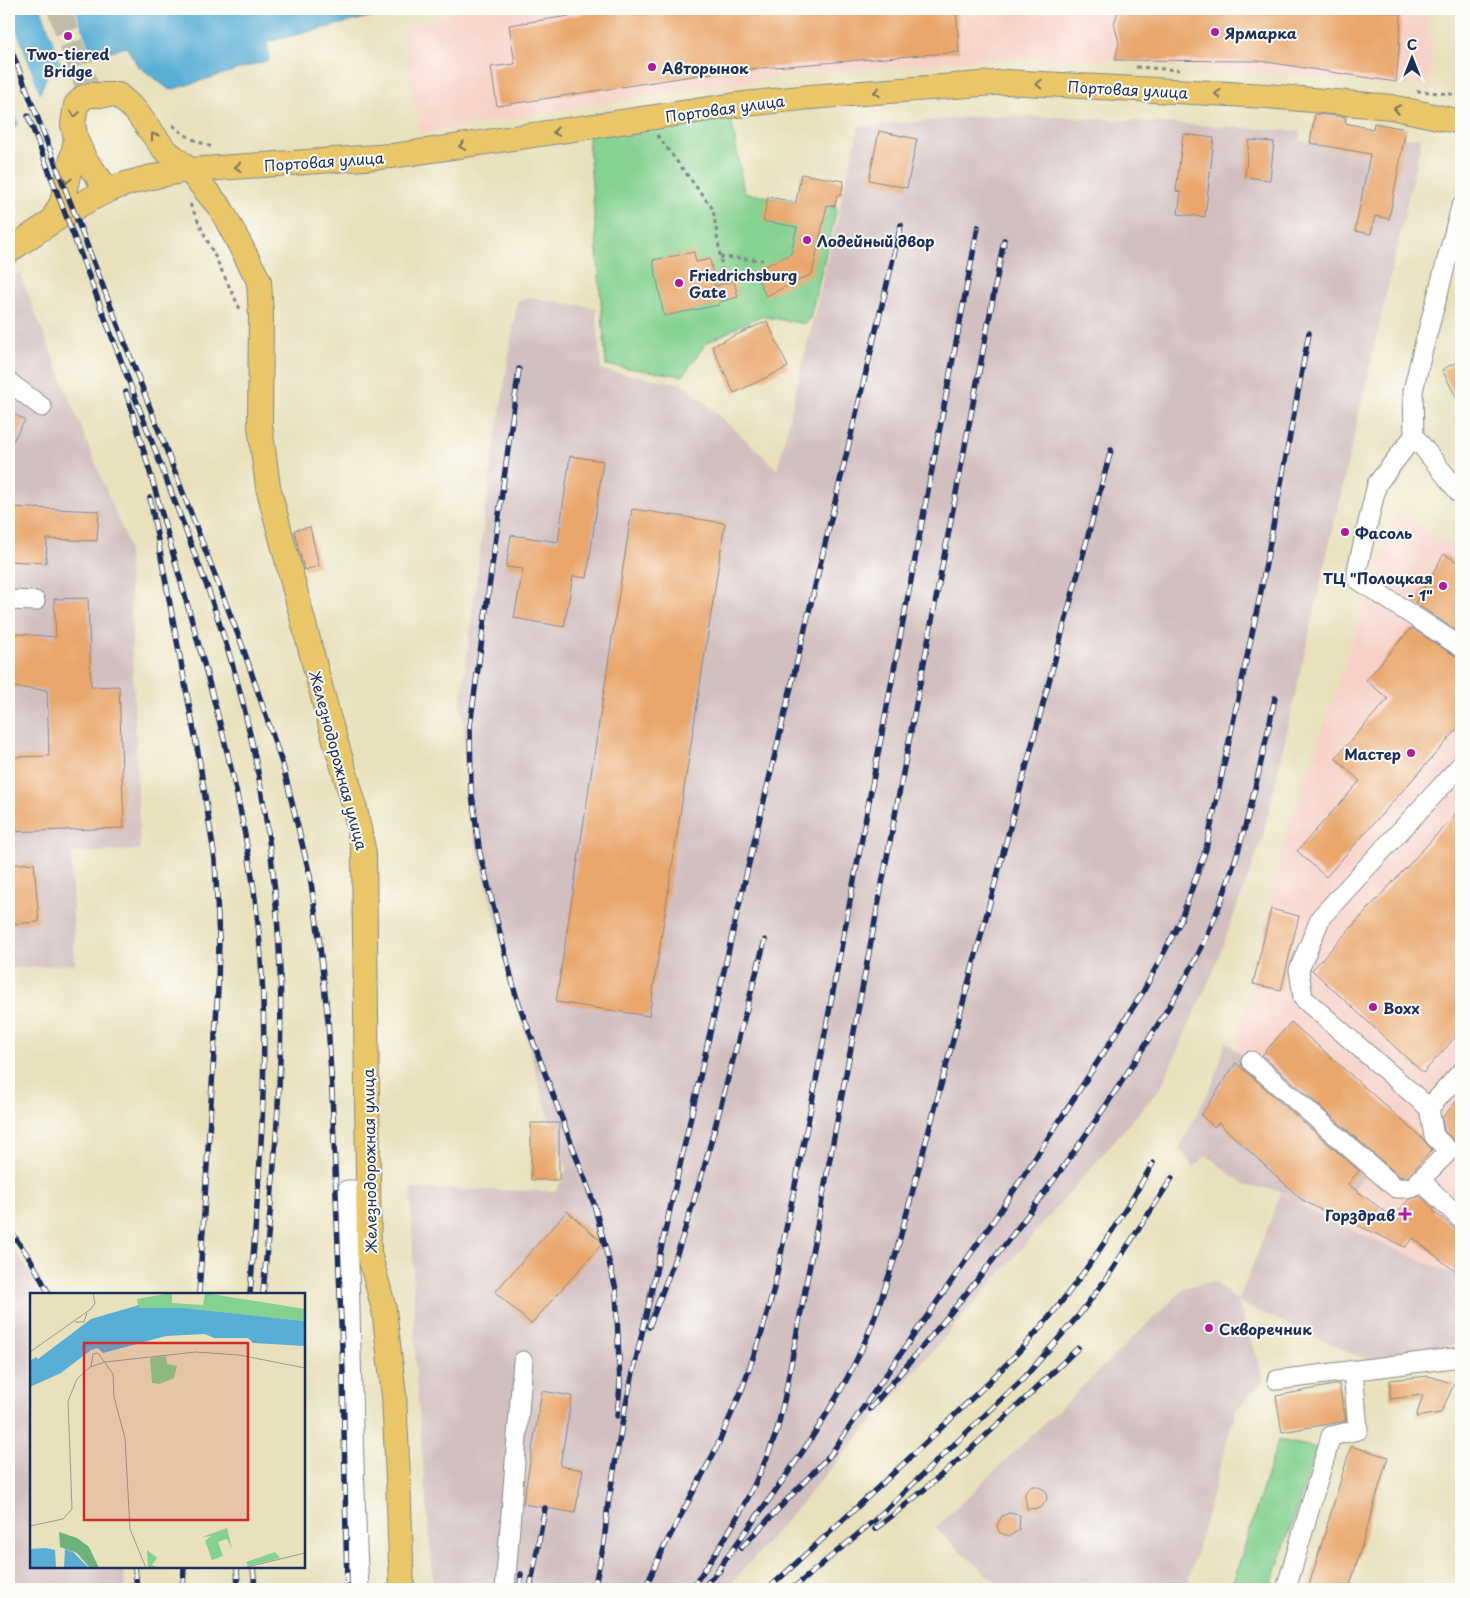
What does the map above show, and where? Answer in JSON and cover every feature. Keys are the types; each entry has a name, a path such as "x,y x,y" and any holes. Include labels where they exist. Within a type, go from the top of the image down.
{"main road":[{"name":"Портовая улица","path":"9,251 53,219 108,190 163,174 189,170 392,156 736,105 810,97 1007,82 1267,96 1391,107 1461,122"},
{"name":"Железнодорожная улица","path":"108,190 85,160 76,140 73,124 76,105 90,94 118,95 135,110 164,149 189,170 221,209 259,281 261,317 260,426 268,486 328,716 354,804 364,854 369,1253 384,1309 394,1396 402,1589"},
{"name":"Железнодорожная улица","path":"53,219 62,202 76,140"}],"street":[{"path":"1461,207 1413,391 1414,436 1461,495"},
{"path":"9,382 42,407"},
{"path":"1414,436 1377,484 1357,570 1357,579 1461,647"},
{"path":"9,600 35,601"},
{"path":"1251,1061 1396,1188 1412,1188 1448,1151 1434,1136 1429,1108 1303,998 1299,970 1321,917 1461,765"},
{"path":"1429,1108 1461,1072"},
{"path":"1420,1180 1461,1219"},
{"path":"359,1589 352,1446 351,1306 347,1190 368,1190"},
{"path":"1277,1380 1461,1357"},
{"path":"505,1589 523,1361"},
{"path":"1286,1589 1331,1436 1358,1430 1353,1370"}],"path":[{"path":"644,119 714,209 723,274 699,279"},
{"path":"187,198 243,316"},
{"path":"720,257 763,260"}],"shaded area":[{"name":"Авторынок","path":"463,9 1428,9 1432,43 1429,86 1115,60 1013,58 803,73 600,103 420,134 402,29"},
{"path":"980,116 1064,117 1299,131 1301,141 1397,160 1402,138 1422,137 1263,836 1213,972 1161,1087 727,1589 434,1589 416,1383 411,1189 556,1191 567,1169 541,1093 474,837 461,703 486,503 517,302 530,297 596,308 601,370 684,384 777,470 859,127"},
{"path":"19,272 128,544 140,850 71,853 75,964 9,969 9,282"},
{"path":"1396,512 1461,551 1461,1278 1320,1216 1281,1194 1195,1117 1232,1065 1283,845"},
{"path":"1226,1041 1370,1169 1329,1215 1294,1201 1320,1216 1461,1278 1461,1343 1373,1363 1238,1302 1264,1380 1236,1410 1186,1589 1003,1589 935,1528 1186,1287 1214,1281 1238,1301 1281,1194 1290,1198 1290,1196 1272,1189 1246,1186 1206,1155 1194,1168 1179,1149 1215,1078"},
{"path":"9,1243 31,1273 41,1293 30,1293 30,1568 123,1568 125,1589 9,1589"}],"green space":[{"path":"731,117 744,193 837,208 810,318 805,324 760,316 706,343 683,376 606,365 588,135"},
{"path":"1278,1440 1317,1448 1271,1586 1258,1589 1231,1589"}],"water":[{"path":"9,9 402,9 267,42 269,60 170,90 137,65 127,47 91,56 48,73 30,117 9,130"}],"pier":[{"name":"Two-tiered Bridge","path":"42,9 75,9 91,56 62,66"},
{"path":"9,11 41,97 32,118 20,126 9,97"}],"building":[{"name":"Авторынок","path":"617,9 956,9 959,52 725,71 497,106 491,67 515,64 509,25"},
{"path":"1119,9 1370,9 1401,14 1396,82 1260,61 1115,60 1119,42 1114,24"},
{"path":"1315,114 1346,117 1345,123 1373,129 1374,123 1406,129 1389,219 1375,216 1371,234 1355,231 1370,154 1310,143"},
{"path":"879,131 917,139 907,188 869,180"},
{"path":"1183,134 1214,138 1205,217 1178,214 1181,192 1176,191"},
{"path":"1249,140 1274,142 1270,180 1245,177"},
{"name":"Лодейный двор","path":"801,174 844,181 841,195 837,195 835,206 827,205 812,274 766,296 754,271 791,254 797,227 763,221 768,197 796,202"},
{"name":"Friedrichsburg Gate","path":"694,252 696,262 710,259 715,286 734,281 738,297 719,302 719,305 664,316 653,260"},
{"path":"767,321 788,367 734,393 712,346"},
{"path":"1461,359 1461,406 1442,370"},
{"path":"9,411 25,420 9,448"},
{"path":"570,456 603,461 587,578 573,576 564,627 514,618 523,569 506,567 511,535 558,542"},
{"path":"9,507 99,511 97,541 47,539 46,563 9,561"},
{"path":"632,509 725,523 649,1016 556,1002"},
{"path":"310,527 319,566 304,570 294,530"},
{"name":"ТЦ \"Полоцкая - 1\"","path":"1444,554 1461,564 1461,634 1415,603"},
{"path":"88,598 91,687 119,686 124,828 9,832 9,757 49,756 47,690 9,687 9,633 56,637 54,599"},
{"path":"1411,628 1461,658 1461,725 1326,877 1297,851 1360,781 1335,758 1388,699 1366,680"},
{"path":"1461,808 1461,1031 1423,1073 1312,970"},
{"path":"34,863 39,922 9,924 9,865"},
{"path":"1271,909 1299,916 1281,990 1253,984"},
{"path":"1291,1022 1423,1139 1432,1150 1407,1177 1400,1177 1262,1055"},
{"path":"1236,1063 1359,1171 1348,1184 1393,1218 1409,1199 1420,1196 1434,1209 1433,1211 1461,1234 1461,1276 1413,1238 1405,1247 1323,1211 1301,1199 1219,1123 1214,1127 1201,1115"},
{"path":"1461,1096 1461,1148 1444,1131 1442,1118"},
{"path":"531,1123 559,1123 559,1180 531,1180"},
{"path":"567,1211 603,1243 531,1324 495,1292"},
{"path":"1429,1376 1454,1384 1441,1413 1416,1417 1423,1395 1390,1399 1390,1380"},
{"path":"1339,1384 1346,1421 1282,1432 1276,1396"},
{"path":"542,1391 572,1396 560,1466 583,1470 575,1513 523,1504"},
{"path":"1351,1446 1388,1457 1349,1589 1308,1589"},
{"path":"1032,1486 1046,1491 1047,1499 1041,1508 1027,1509 1025,1495 1026,1491"},
{"path":"1009,1513 1020,1515 1019,1530 1010,1536 1000,1533 997,1526 1002,1516"}],"tunnel":[{"path":"59,9 90,95"}],"railway":[{"path":"9,44 242,645 283,766 310,876 328,1021 332,1092 343,1372 347,1589"},
{"path":"28,116 208,589 228,648 258,773 273,871 281,1011 279,1092 263,1293"},
{"path":"594,1589 604,1543 608,1504 625,1408 736,918 901,225"},
{"path":"645,1589 661,1553 715,1451 741,1392 762,1332 774,1288 811,1107 978,227"},
{"path":"691,1589 728,1534 759,1475 776,1434 784,1401 1004,240"},
{"path":"828,1458 1030,1166 1143,992 1180,922 1206,849 1260,596 1309,333"},
{"path":"519,369 470,726 471,787 480,854 516,996 594,1204 616,1289 620,1386 617,1416"},
{"path":"126,392 201,653 232,772 241,813 254,893 262,979 264,1069 260,1159 250,1293"},
{"path":"715,1574 827,1414 858,1357 878,1308 895,1257 1111,450"},
{"path":"150,498 199,758 215,860 219,939 218,989 199,1293"},
{"path":"870,1409 974,1284 1040,1198 1103,1110 1183,982 1209,931 1231,874 1248,816 1275,698"},
{"path":"649,1327 679,1248 704,1168 765,940"},
{"path":"768,1589 921,1448 1020,1351 1075,1285 1099,1251 1153,1163"},
{"path":"792,1589 875,1520 1024,1378 1079,1315 1106,1279 1172,1178"},
{"path":"9,1229 31,1260 48,1293"},
{"path":"875,1529 954,1464 1078,1348"},
{"path":"741,1548 833,1452"},
{"path":"530,1589 545,1508"},
{"path":"135,1568 137,1589"},
{"path":"183,1589 184,1568"},
{"path":"237,1568 238,1589"},
{"path":"253,1568 255,1589"},
{"path":"702,1589 720,1570"},
{"path":"520,1589 521,1574"}],"place":[{"name":"Ярмарка","path":"1215,32"},
{"name":"Two-tiered Bridge","path":"68,36"},
{"name":"Авторынок","path":"652,67"},
{"name":"Лодейный двор","path":"807,240"},
{"name":"Friedrichsburg Gate","path":"679,283"},
{"name":"Фасоль","path":"1345,532"},
{"name":"ТЦ \"Полоцкая - 1\"","path":"1443,586"},
{"name":"Мастер","path":"1411,753"},
{"name":"Boxx","path":"1373,1007"},
{"name":"Горздрав","path":"1405,1214"},
{"name":"Скворечник","path":"1209,1328"}]}
